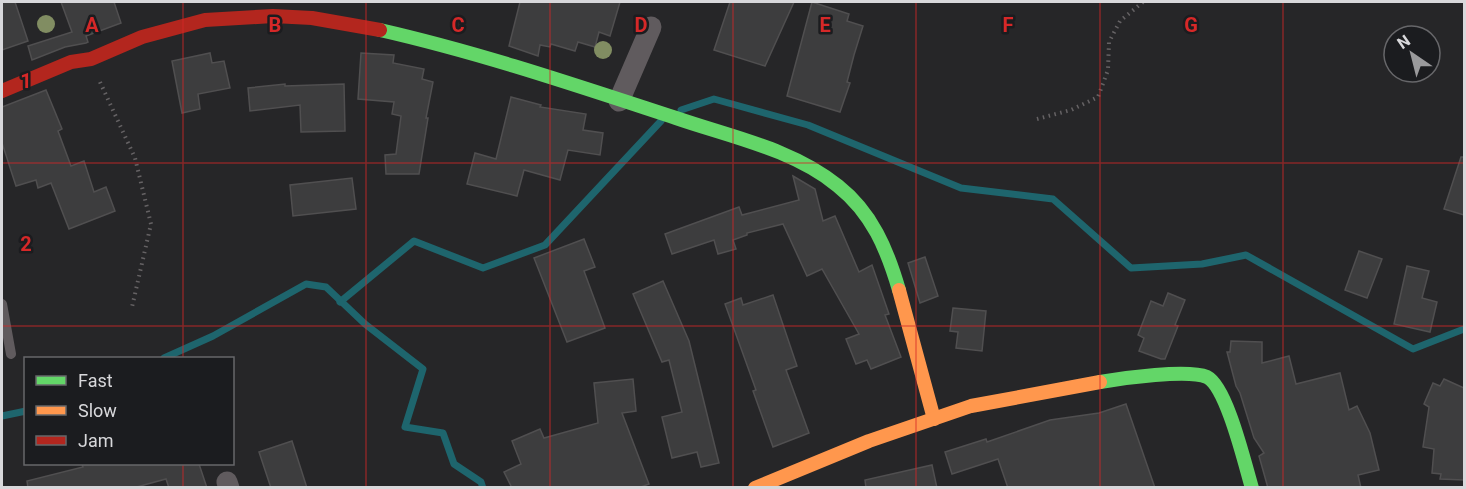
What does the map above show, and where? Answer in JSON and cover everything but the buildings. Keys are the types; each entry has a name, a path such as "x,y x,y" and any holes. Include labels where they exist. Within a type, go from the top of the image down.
{"street":[{"path":"2,91 71,62 90,59 142,37 205,20 273,16 312,18 353,24 428,41 510,64 796,158 823,172 846,192 872,222 888,255 914,339 934,419"},
{"path":"619,101 651,27"},
{"path":"755,488 870,441 971,406 1103,381 1192,373 1209,378 1224,398 1252,488"}],"lane":[{"path":"2,304 11,354"}],"path":[{"path":"1037,119 1071,110 1098,97 1108,70 1109,42 1119,21 1143,2"},
{"path":"90,59 135,158 151,224 132,307"}],"waterway":[{"path":"681,110 714,99 808,125 961,188 1053,199 1131,268 1202,264 1246,255 1413,349 1464,329"},
{"path":"340,302 414,241 483,268 545,245 661,121"},
{"path":"166,357 213,336 306,284 326,287 365,324 423,369 405,427 443,433 454,464 481,482 483,488"},
{"path":"2,416 24,411"}],"traffic: fast":[{"path":"380,30 455,49 566,82 761,145 801,162 838,186 860,208 877,233 899,290"},
{"path":"1100,382 1171,374 1207,377 1214,384 1228,410 1252,488"}],"traffic: slow":[{"path":"899,290 934,419"},
{"path":"755,488 869,441 971,406 1100,382"}],"traffic: jam":[{"path":"2,91 71,62 91,59 142,37 205,20 273,16 312,18 380,30"}]}
